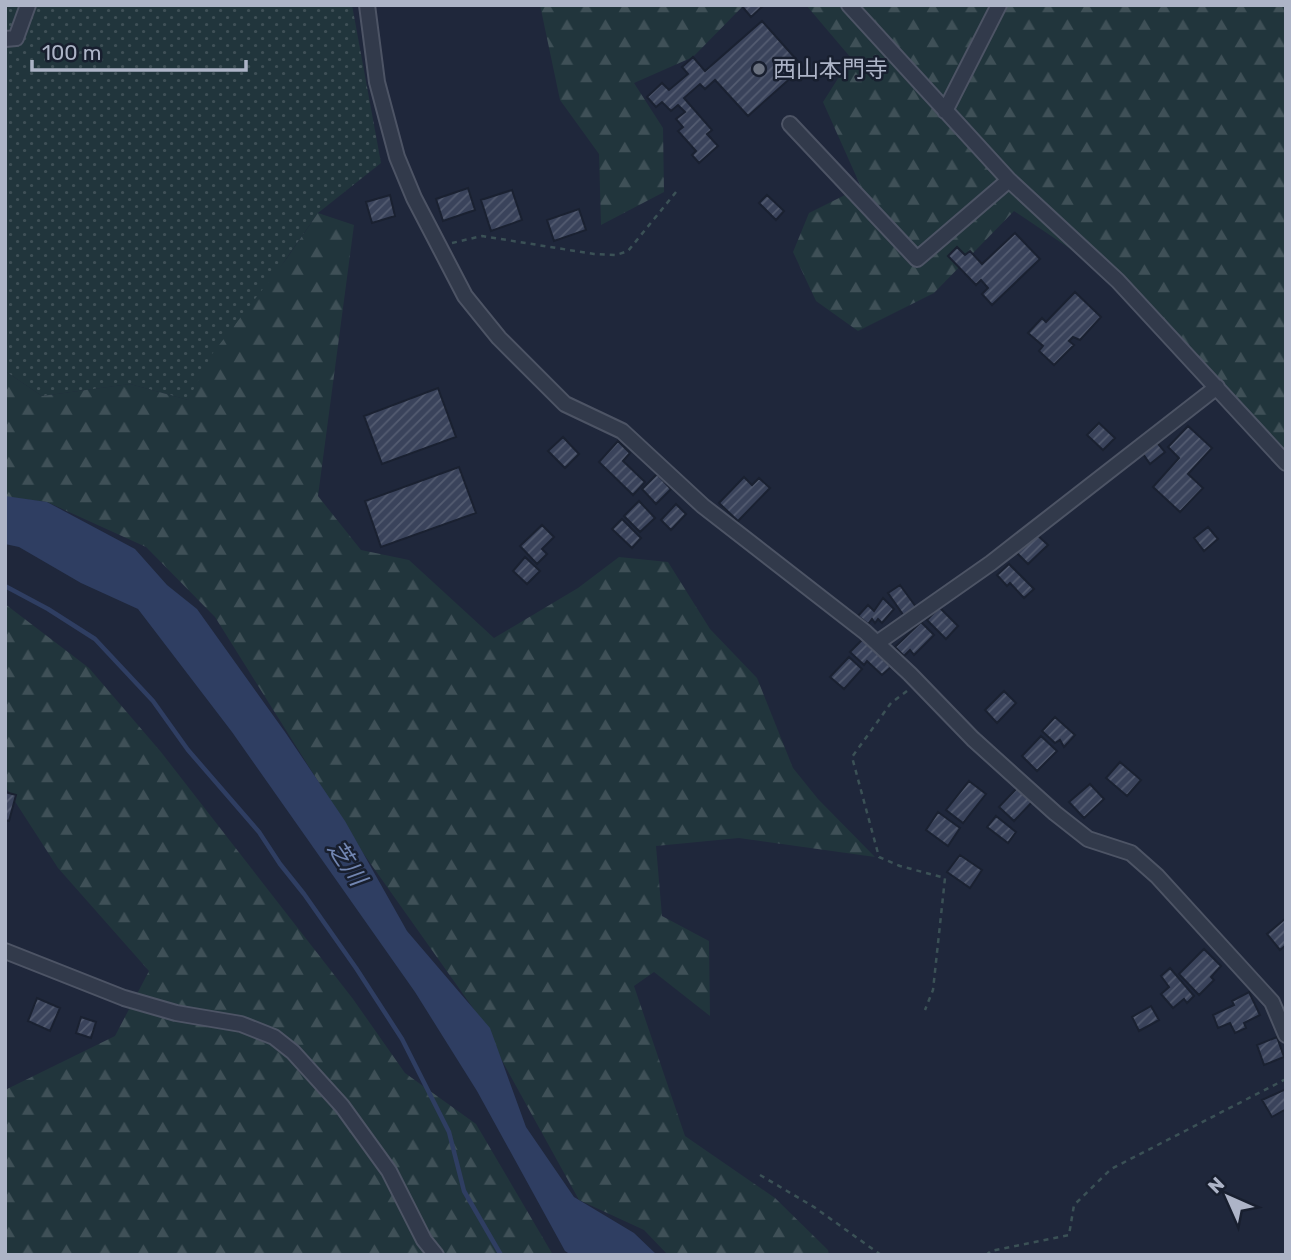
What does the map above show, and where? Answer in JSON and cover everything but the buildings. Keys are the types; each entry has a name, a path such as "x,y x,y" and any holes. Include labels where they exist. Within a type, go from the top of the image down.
{"street":[{"path":"5,39 16,38 28,5"},
{"path":"367,5 377,82 397,157 438,246 465,296 499,338 565,404 622,431 703,506 877,643 973,739 1055,813 1088,839 1131,853 1157,876 1272,1002 1286,1035"},
{"path":"849,5 1009,180 1118,281 1286,463"},
{"path":"945,111 999,5"},
{"path":"790,124 916,259 1009,180"},
{"path":"877,643 991,564 1217,387"},
{"path":"5,951 124,998 176,1013 241,1024 274,1037 293,1052 342,1106 389,1171 424,1240 436,1255"}],"path":[{"path":"438,246 482,236 616,255 628,251 676,192"},
{"path":"918,682 891,703 852,757 879,857 900,866 945,878 933,990 925,1010"},
{"path":"986,1255 991,1251 1069,1235 1074,1205 1111,1169 1286,1079"},
{"path":"760,1175 814,1207 881,1255"}],"green space":[{"path":"5,5 352,5 381,163 318,213 188,400 130,384 42,396 5,371"},
{"path":"540,5 744,5 693,57 634,83 663,128 664,192 601,225 599,154 560,100"},
{"path":"806,5 1286,5 1286,463 1118,281 1014,211 934,293 858,331 816,301 793,252 809,213 861,187 823,102 851,58"},
{"path":"318,213 354,225 318,496 361,550 409,560 494,638 578,588 619,557 668,562 710,629 757,678 793,768 818,799 875,857 739,838 656,846 662,916 709,941 710,1016 654,972 634,986 685,1136 775,1198 828,1250 829,1255 668,1255 644,1230 579,1200 473,1008 363,853 215,617 146,547 47,502 5,497 5,371 42,396 130,384 188,400 212,354 287,258"},
{"path":"5,604 89,668 161,752 353,999 405,1073 476,1124 553,1255 5,1255 5,1090 115,1036 149,971 58,868 5,786"}],"water":[{"name":"芝川","path":"5,496 47,502 135,549 167,585 197,609 345,821 407,931 490,1028 526,1127 574,1197 634,1233 657,1255 571,1255 565,1251 477,1091 415,992 232,732 138,609 81,583 19,547 5,544"}],"waterway":[{"path":"5,586 95,639 153,701 188,750 259,832 356,968 402,1039 449,1132 464,1191 501,1255"}],"place":[{"name":"西山本門寺","path":"759,69"}]}
